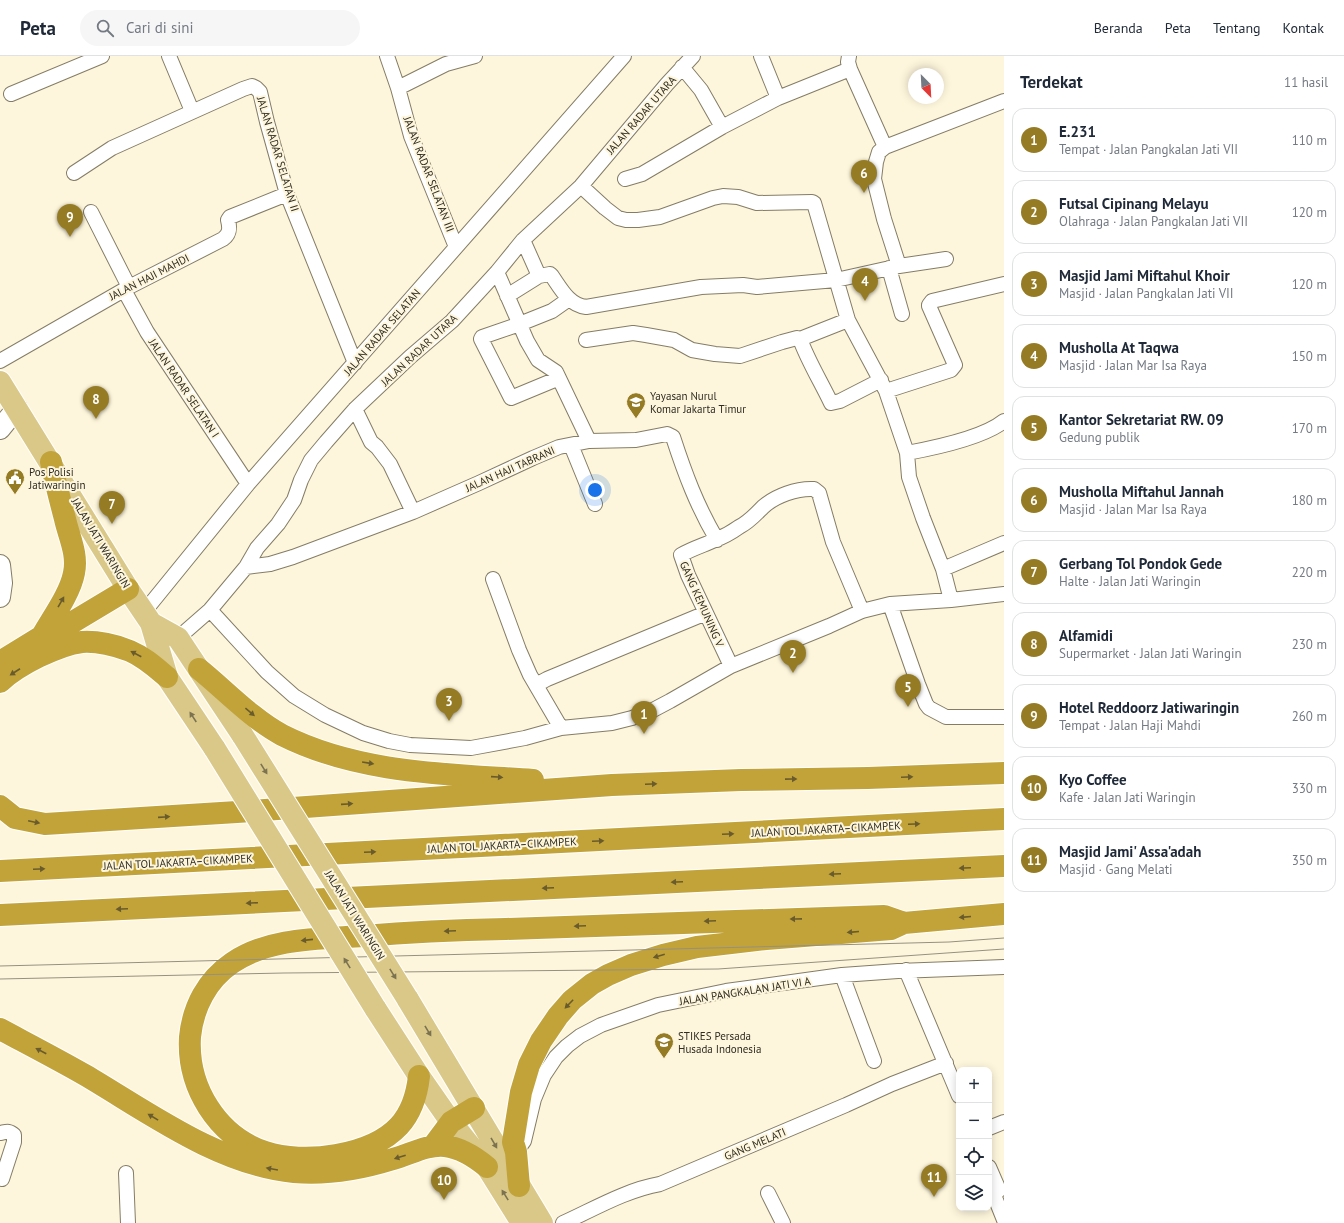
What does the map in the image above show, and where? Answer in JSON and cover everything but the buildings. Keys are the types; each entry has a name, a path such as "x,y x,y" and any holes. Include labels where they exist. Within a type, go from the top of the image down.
{"highway":[{"path":"42,636 70,586 74,574 75,561 74,548 65,520 51,462"},
{"path":"0,662 42,636 58,631 128,589"},
{"path":"0,682 32,660 60,648 83,642 114,645 130,650 145,658 167,677"},
{"path":"199,669 253,715 282,734 316,749 356,761 423,772 612,785"},
{"path":"0,806 16,818 46,824 612,785 1004,773"},
{"name":"JALAN TOL JAKARTA–CIKAMPEK","path":"0,871 1004,819"},
{"path":"0,915 1004,866"},
{"path":"519,1186 516,1152 513,1142 521,1092 529,1066 544,1037 558,1016 583,991 608,975 630,965 663,955 698,947 766,939 891,929 904,923 1004,914"},
{"path":"419,1076 417,1091 405,1119 393,1132 375,1143 350,1152 316,1157 288,1157 265,1152 242,1141 226,1130 202,1096 193,1072 190,1051 190,1037 194,1016 207,986 223,970 233,962 248,954 265,947 281,943 306,940 448,931 749,920 884,916 904,923"},
{"path":"698,947 749,920"},
{"path":"0,1029 84,1074 156,1119 226,1154 266,1168 309,1173 350,1170 394,1159 433,1146 444,1145 462,1150 487,1167"},
{"path":"433,1146 451,1122 474,1108"}],"main road":[{"name":"JALAN JATI WARINGIN","path":"0,382 147,618 167,677 215,749 375,1008 419,1076 451,1122 487,1167 522,1223"},
{"name":"JALAN JATI WARINGIN","path":"147,618 178,638 243,736 407,998 542,1223"}],"street":[{"path":"11,94 102,56"},
{"path":"74,173 112,148 192,111 169,56"},
{"name":"JALAN RADAR SELATAN III","path":"387,56 398,88 411,136 456,247"},
{"path":"398,88 446,64 475,56"},
{"name":"JALAN RADAR SELATAN","path":"147,618 248,484 624,56"},
{"name":"JALAN RADAR UTARA","path":"158,650 178,638 210,610 246,567 257,548 278,524 294,500 301,480 311,460 355,409 410,357 452,321 497,272 523,240 581,186 693,56"},
{"path":"760,56 778,98"},
{"path":"625,179 642,174 722,127 849,62 885,146"},
{"path":"682,67 701,90 722,127"},
{"name":"JALAN RADAR SELATAN II","path":"192,111 252,86 260,92 287,194 355,363"},
{"path":"902,314 894,267 874,179 879,152 885,146 1004,101"},
{"path":"581,186 618,218 626,220 660,217 713,198 723,196 738,197 757,203 812,202 815,205 848,320 883,385 907,453 909,477 943,569 951,600"},
{"name":"JALAN HAJI MAHDI","path":"0,361 126,288 223,240 229,233 230,228 228,220 230,217 287,194"},
{"name":"JALAN RADAR SELATAN I","path":"91,212 147,332 248,484"},
{"path":"523,240 539,276"},
{"path":"507,296 539,276 550,274 569,300 580,306 586,307 701,287 743,285 757,287 836,280 894,267 946,259"},
{"path":"497,272 527,341 538,360 556,372 589,441"},
{"path":"800,339 807,359 832,403 840,401 883,385 951,370 955,365 929,305 932,301 1004,284"},
{"path":"556,372 556,377 552,381 513,397 510,396 481,339 482,337 552,311 569,300"},
{"path":"586,340 632,333 674,340 692,350 740,356 796,338 800,339 848,320"},
{"path":"0,429 17,408"},
{"path":"355,409 371,442 377,447 390,464 413,512"},
{"path":"907,453 946,445 983,433 1004,421"},
{"name":"JALAN HAJI TABRANI","path":"246,567 270,564 318,548 413,512 559,447 589,441 636,440 667,434 673,437 696,502 717,540"},
{"path":"571,445 595,504"},
{"path":"717,540 740,527 773,500 806,488 814,489 819,494 833,542 862,611"},
{"name":"GANG KEMUNING V","path":"717,540 681,555 688,574 731,666"},
{"path":"943,569 1004,543"},
{"path":"0,565 2,584 0,597"},
{"path":"493,579 519,650 536,685 561,728"},
{"path":"210,610 267,672 294,696 324,715 363,733 389,741 410,745 471,748 525,738 561,728 612,723 632,718 664,704 731,666 862,611 890,604 951,600 1004,594"},
{"path":"890,604 918,684 929,708 946,717 1004,717"},
{"path":"536,685 547,679 706,613"},
{"name":"JALAN PANGKALAN JATI VI A","path":"516,1152 524,1141 534,1099 544,1075 567,1046 580,1036 601,1025 658,1005 726,991 842,976 906,970 1004,967"},
{"path":"906,970 918,1002 956,1088"},
{"path":"842,976 874,1061"},
{"name":"GANG MELATI","path":"563,1223 623,1196 648,1186 660,1184 892,1084 946,1063"},
{"path":"992,1127 1004,1122"},
{"path":"0,1133 8,1131 14,1135 14,1142 2,1179"},
{"path":"126,1173 128,1223"},
{"path":"992,1174 999,1190 994,1196 1004,1221 1000,1223"},
{"path":"768,1193 783,1223"}],"tram line":[{"path":"0,966 949,942 1004,938"},
{"path":"0,979 284,973 718,969 1004,949"}],"place":[{"name":"Musholla Miftahul Jannah","path":"864,193"},
{"name":"Hotel Reddoorz Jatiwaringin","path":"70,237"},
{"name":"Musholla At Taqwa","path":"865,301"},
{"name":"Alfamidi","path":"96,419"},
{"name":"Yayasan Nurul Komar Jakarta Timur","path":"636,419"},
{"name":"Pos Polisi Jatiwaringin","path":"15,495"},
{"name":"Gerbang Tol Pondok Gede","path":"112,524"},
{"name":"Futsal Cipinang Melayu","path":"793,673"},
{"name":"Kantor Sekretariat RW. 09","path":"908,707"},
{"name":"Masjid Jami Miftahul Khoir","path":"449,721"},
{"name":"E.231","path":"644,734"},
{"name":"STIKES Persada Husada Indonesia","path":"664,1059"},
{"name":"Masjid Jami' Assa'adah","path":"934,1197"},
{"name":"Kyo Coffee","path":"444,1200"}]}
